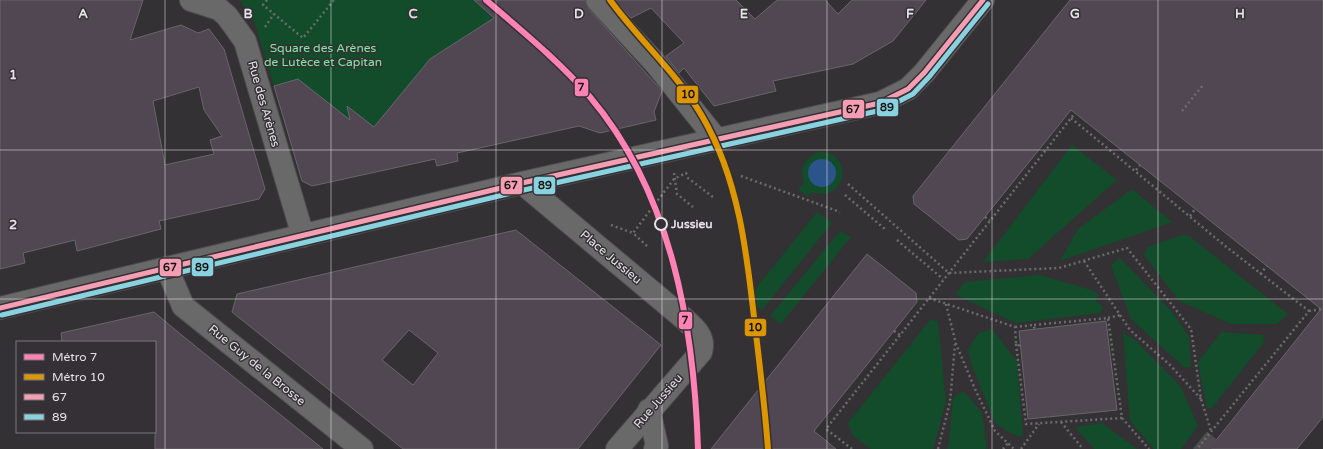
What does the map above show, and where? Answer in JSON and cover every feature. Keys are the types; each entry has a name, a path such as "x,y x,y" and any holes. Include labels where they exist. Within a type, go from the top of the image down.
{"street":[{"name":"Rue des Arènes","path":"191,0 219,9 227,16 245,41 303,236"},
{"path":"597,0 656,64 717,140"},
{"path":"0,308 522,183 880,103 908,89 924,73 983,0"},
{"name":"Place Jussieu","path":"522,183 699,332"},
{"name":"Rue Guy de la Brosse","path":"168,268 183,306 362,449"},
{"name":"Rue Jussieu","path":"617,449 701,352 703,344 699,332"},
{"path":"650,410 657,446 655,449"}],"path":[{"path":"267,0 263,5 303,38 334,0"},
{"path":"1182,111 1203,85"},
{"path":"852,449 826,428 1075,113"},
{"path":"1071,118 1136,170 1260,274 1309,312"},
{"path":"1136,170 1140,165"},
{"path":"673,167 677,194 693,207"},
{"path":"647,246 633,233 674,179 686,173 688,178 713,197"},
{"path":"741,176 840,212"},
{"path":"848,184 949,273 1059,268 1127,248 1191,329 1201,399 1211,431"},
{"path":"845,195 886,230"},
{"path":"1190,216 1195,209"},
{"path":"985,217 990,221"},
{"path":"897,240 943,279"},
{"path":"1084,261 1130,330 1170,365 1201,399"},
{"path":"1260,274 1267,266"},
{"path":"929,298 1014,327 1108,318 1121,315"},
{"path":"946,304 956,344 995,431 1014,449"},
{"path":"1197,449 1309,312 1323,310"},
{"path":"1108,318 1122,418 1149,449"},
{"path":"1033,325 1035,329"},
{"path":"1014,327 1026,424 1122,418"},
{"path":"894,331 900,335"},
{"path":"938,449 950,402 956,344"},
{"path":"1016,344 1020,346"},
{"path":"1061,422 1083,449"},
{"path":"1021,449 1040,423"},
{"path":"1002,449 1008,443"}],"green space":[{"name":"Square des Arènes de Lutèce et Capitan","path":"239,0 512,0 516,4 430,59 374,128 347,106 362,175 347,178 329,110 274,86 254,21"},
{"path":"1072,145 1117,180 1028,259 983,262"},
{"path":"818,152 830,154 837,159 842,167 842,175 840,184 834,190 824,193 812,192 807,196 798,189 804,183 802,173 804,164","holes":["818,160 831,183 823,187 811,164"]},
{"path":"1132,189 1172,222 1060,261 1078,229"},
{"path":"817,212 832,223 762,310 748,298"},
{"path":"840,231 851,237 781,324 770,316"},
{"path":"1182,235 1189,236 1288,314 1277,324 1231,324 1179,301 1144,255 1148,247"},
{"path":"1120,258 1173,313 1189,337 1191,367 1185,368 1131,319 1111,265"},
{"path":"1039,275 1092,290 1099,295 1095,300 1103,307 1100,313 1016,323 958,296 956,293 965,282"},
{"path":"930,320 938,321 946,402 933,449 871,449 853,436 848,423"},
{"path":"992,329 1017,361 1023,435 1020,437 995,423 971,363 968,349 979,333"},
{"path":"1221,332 1263,335 1265,341 1212,408 1207,408 1198,362"},
{"path":"1123,333 1135,340 1181,387 1198,426 1181,449 1154,449 1130,421"},
{"path":"964,391 982,413 987,449 947,449 953,397"},
{"path":"1102,423 1137,449 1094,449 1075,427"}],"water":[{"path":"822,159 832,163 836,173 832,183 822,187 812,183 808,173 812,163"}],"building":[{"path":"0,0 143,0 130,40 181,25 198,33 209,29 224,49 265,189 259,199 159,221 161,229 77,251 75,240 23,253 25,263 0,269","holes":["199,87 204,110 222,136 210,140 214,154 165,165 153,101"]},
{"path":"474,0 585,0 588,8 662,91 654,112 656,120 600,133 579,126 457,153 458,161 437,166 435,159 312,186 302,181 274,86 298,79 350,120 347,106 374,127 430,59 494,18"},
{"path":"614,0 736,0 755,19 777,0 825,0 838,14 852,0 926,0 893,41 853,64 773,81 776,91 714,106 684,68 679,73 666,56 684,43 651,8 631,18"},
{"path":"1070,0 1323,0 1323,417 1297,449 1209,449 1321,309 1071,110 967,239 959,240 914,204 913,196"},
{"path":"516,230 661,345 578,449 403,449 232,312 237,294","holes":["409,330 438,353 413,385 382,360"]},
{"path":"867,254 916,293 917,302 814,431 836,449 711,449"},
{"path":"154,312 323,449 155,449 156,341 62,341 61,333"},
{"path":"1106,321 1117,410 1028,419 1019,331"}],"tunnel":[{"path":"1200,440 1211,449"}],"metro line":[{"name":"7","path":"486,0 553,59 590,97 618,135 641,176 659,219 673,263 684,309 696,403 698,449"},
{"name":"10","path":"610,0 621,15 670,71 692,100 715,140 725,165 733,191 749,272 761,372 768,449"}],"transit line":[{"name":"67","path":"0,308 522,183 880,103 908,89 924,73 983,0"},
{"name":"89","path":"2,315 524,190 882,110 913,94 929,77 988,4"}],"place":[{"name":"Jussieu","path":"661,224"}]}
